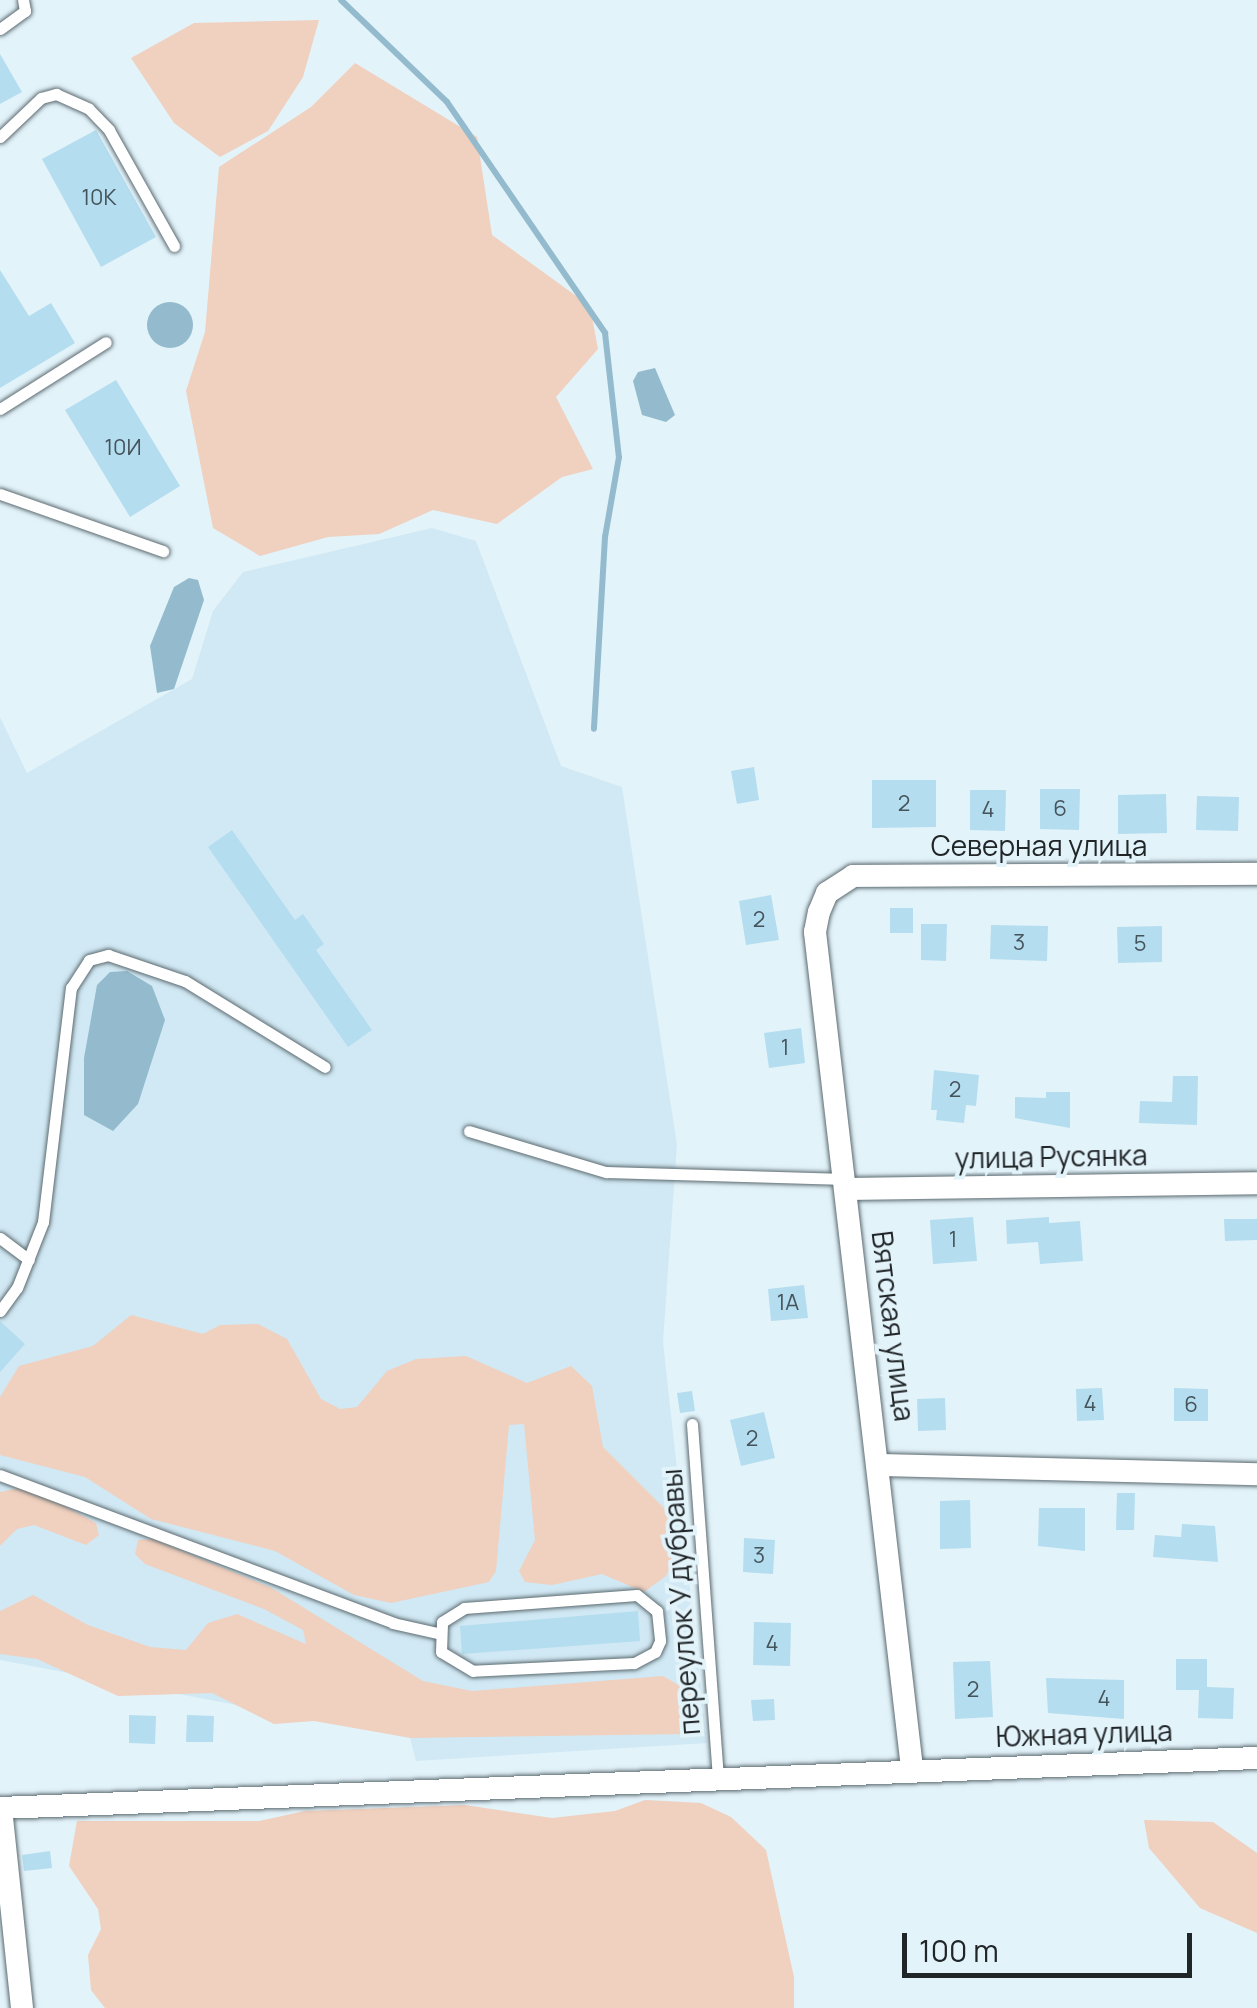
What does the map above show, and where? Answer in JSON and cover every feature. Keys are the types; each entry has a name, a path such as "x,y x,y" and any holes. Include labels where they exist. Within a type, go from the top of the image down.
{"street":[{"name":"Северная улица","path":"827,893 854,876 1257,874"},
{"name":"Вятская улица","path":"827,893 815,932 882,1464 912,1768"},
{"name":"улица Русянка","path":"846,1184 1257,1182"},
{"path":"882,1464 1257,1474"},
{"name":"Южная улица","path":"1,1808 912,1768 1257,1758"},
{"path":"1,1808 22,2008"}],"lane":[{"path":"0,29 25,11 24,0"},
{"path":"0,137 41,98 56,94 90,109 109,130 174,246"},
{"path":"0,409 106,342"},
{"path":"0,494 163,551"},
{"path":"0,1310 29,1260 43,1222 71,988 89,960 108,955 184,981 325,1067"},
{"path":"468,1131 606,1172 846,1184"},
{"path":"0,1238 29,1260"},
{"name":"переулок У дубравы","path":"692,1424 718,1777"},
{"path":"0,1475 394,1623 438,1633"},
{"path":"636,1595 657,1611 660,1641 656,1652 634,1663 473,1672 450,1663 438,1633 442,1622 464,1608 636,1595"}],"shaded area":[{"path":"319,20 303,77 268,131 220,157 174,123 131,58 194,23"},
{"path":"355,63 477,137 492,235 590,306 598,349 556,397 593,469 562,477 497,524 433,510 379,534 328,537 260,556 213,528 186,391 205,332 219,167 311,107"},
{"path":"170,302 186,309 193,325 186,341 170,348 154,341 147,325 154,309"},
{"path":"655,368 675,415 666,422 642,415 633,381 638,372"},
{"path":"432,528 476,541 561,766 622,787 677,1145 663,1342 707,1743 416,1761 410,1738 0,1660 0,717 27,773 192,679 213,611 243,572"},
{"path":"189,578 198,580 204,600 174,689 157,693 150,646 174,587"},
{"path":"127,971 152,986 165,1020 138,1104 113,1131 84,1115 84,1058 97,985 110,972"},
{"path":"131,1315 203,1334 220,1325 258,1324 287,1339 321,1399 340,1409 357,1407 387,1371 416,1359 466,1356 527,1383 571,1366 592,1386 603,1447 667,1511 672,1564 666,1576 644,1592 602,1574 552,1585 525,1582 519,1571 535,1540 524,1424 509,1425 496,1571 489,1582 391,1603 354,1595 275,1551 151,1519 85,1477 0,1455 0,1397 19,1366 93,1346"},
{"path":"28,1486 96,1523 99,1535 86,1545 34,1525 17,1529 0,1546 0,1492"},
{"path":"153,1539 270,1587 423,1681 472,1691 663,1676 694,1694 697,1723 686,1734 411,1738 314,1721 274,1724 212,1693 118,1696 37,1659 0,1654 0,1611 33,1595 88,1625 150,1647 186,1650 208,1623 237,1614 306,1644 303,1630 264,1609 145,1564 135,1554 138,1540"},
{"path":"645,1800 701,1803 731,1817 766,1850 794,1977 794,2008 105,2008 91,1990 88,1955 101,1929 98,1909 69,1866 77,1821 259,1821 305,1811 465,1805 552,1818 615,1811"},
{"path":"1144,1820 1213,1822 1257,1853 1257,1933 1200,1908 1149,1848"}],"building":[{"path":"0,54 22,92 0,104"},
{"path":"96,130 156,237 101,267 42,159"},
{"path":"0,270 29,316 51,303 75,343 0,388"},
{"path":"116,380 180,486 130,517 65,410"},
{"path":"754,767 759,800 737,804 731,771"},
{"path":"872,780 936,780 936,827 872,828"},
{"path":"1040,789 1080,789 1079,830 1040,829"},
{"path":"970,790 1006,790 1005,831 970,830"},
{"path":"1166,794 1167,833 1118,834 1118,795"},
{"path":"1197,796 1239,797 1238,831 1196,830"},
{"path":"232,830 295,920 303,914 324,944 316,950 372,1030 348,1047 208,847"},
{"path":"771,895 779,940 746,945 739,901"},
{"path":"890,908 913,908 913,933 890,933"},
{"path":"921,924 947,924 946,961 921,960"},
{"path":"991,925 1048,926 1047,961 990,959"},
{"path":"1162,926 1162,962 1118,963 1117,927"},
{"path":"801,1028 805,1063 769,1068 764,1033"},
{"path":"934,1070 979,1075 976,1106 966,1105 964,1123 936,1120 937,1110 931,1110"},
{"path":"1173,1076 1198,1076 1197,1125 1139,1123 1140,1101 1172,1102"},
{"path":"1046,1092 1070,1092 1070,1128 1015,1118 1015,1097 1046,1098"},
{"path":"973,1217 977,1261 933,1264 930,1220"},
{"path":"1049,1217 1049,1223 1080,1221 1083,1261 1040,1264 1038,1242 1007,1244 1006,1220"},
{"path":"1224,1219 1257,1219 1257,1240 1225,1241"},
{"path":"804,1285 808,1318 771,1321 768,1289"},
{"path":"0,1321 25,1344 0,1372"},
{"path":"1102,1388 1104,1420 1077,1421 1076,1389"},
{"path":"1174,1388 1208,1389 1208,1421 1174,1421"},
{"path":"692,1391 695,1411 680,1413 677,1393"},
{"path":"945,1398 946,1430 918,1431 917,1399"},
{"path":"764,1412 775,1458 741,1466 730,1420"},
{"path":"1117,1493 1135,1493 1134,1530 1116,1530"},
{"path":"970,1500 971,1548 940,1549 940,1501"},
{"path":"1039,1508 1085,1508 1085,1551 1038,1546"},
{"path":"1182,1524 1215,1526 1218,1562 1153,1557 1155,1535 1181,1537"},
{"path":"744,1538 775,1540 773,1574 743,1572"},
{"path":"638,1611 640,1641 462,1654 460,1626"},
{"path":"754,1622 791,1623 790,1666 753,1665"},
{"path":"1176,1659 1207,1659 1207,1687 1234,1688 1233,1719 1198,1718 1199,1690 1176,1690"},
{"path":"990,1661 993,1717 955,1719 953,1662"},
{"path":"1046,1678 1124,1680 1124,1719 1048,1713"},
{"path":"774,1699 775,1720 753,1721 751,1700"},
{"path":"129,1715 156,1716 155,1744 129,1743"},
{"path":"187,1715 214,1716 213,1742 186,1742"},
{"path":"50,1851 52,1868 24,1871 22,1855"}],"waterway":[{"path":"341,0 447,102 605,333 619,457 605,537 594,729"}]}
